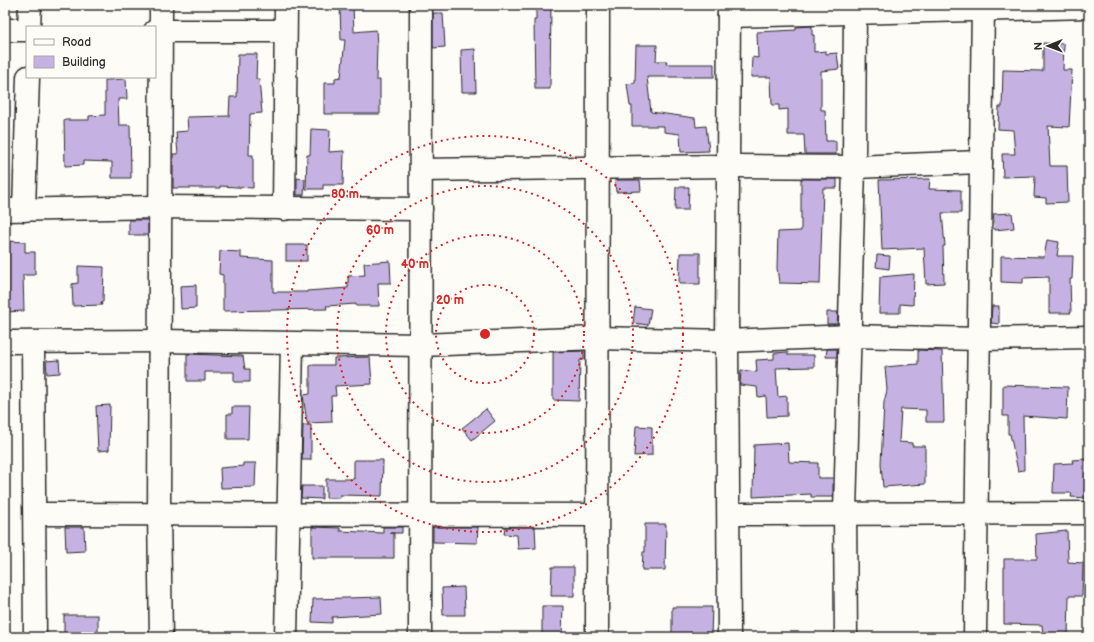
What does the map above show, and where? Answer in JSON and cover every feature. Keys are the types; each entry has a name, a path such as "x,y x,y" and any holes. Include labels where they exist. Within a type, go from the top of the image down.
{"street":[{"path":"29,26 30,5"},
{"path":"161,5 158,31 160,207 159,514 161,637"},
{"path":"284,209 286,5"},
{"path":"420,637 421,5"},
{"path":"597,637 598,5"},
{"path":"729,637 727,166 729,11 1089,7"},
{"path":"975,637 975,512 980,339 983,8"},
{"path":"846,637 845,513 854,167 855,9"},
{"path":"5,30 26,30"},
{"path":"158,31 285,31"},
{"path":"28,78 15,210 160,207 421,209"},
{"path":"421,170 727,166 854,167 981,162"},
{"path":"5,342 160,341 421,345 597,338 727,340 850,336 980,339 1089,337"},
{"path":"32,342 35,514 35,637"},
{"path":"286,637 292,344"},
{"path":"729,514 975,512 1089,513"},
{"path":"35,514 596,515"}],"building":[{"path":"340,5 353,5 354,32 376,30 376,80 380,80 380,114 324,114 324,83 335,83 335,78 341,77 345,40 341,40"},
{"path":"536,5 551,5 550,89 535,89 534,20 536,20"},
{"path":"433,13 443,13 445,47 433,48"},
{"path":"812,26 812,35 814,35 814,52 826,51 826,54 837,53 839,69 821,71 821,110 825,110 826,141 836,141 836,154 805,154 804,135 788,135 788,109 779,110 779,105 772,105 771,77 751,77 752,57 758,58 757,32 796,30 796,27"},
{"path":"1043,43 1064,44 1063,70 1072,70 1069,127 1048,126 1050,166 1067,166 1068,202 1046,203 1046,198 1034,197 1035,176 1003,177 1002,154 1015,154 1013,130 998,129 999,107 1002,107 1003,70 1043,71"},
{"path":"636,45 657,45 656,61 667,61 666,64 714,64 714,77 647,77 651,112 695,118 696,127 706,126 709,151 681,152 680,134 664,132 664,126 632,126 632,106 630,106 627,84 635,83"},
{"path":"475,49 476,92 462,92 461,50"},
{"path":"238,54 257,54 256,79 259,79 262,113 250,114 249,155 253,155 253,188 220,186 220,188 173,188 173,154 178,154 176,132 188,131 187,117 229,116 230,97 237,97"},
{"path":"126,79 127,99 118,99 119,125 130,125 131,178 112,178 112,162 83,161 83,165 65,166 64,120 89,120 89,116 105,115 105,80"},
{"path":"311,129 330,130 329,152 344,151 343,185 323,185 323,189 306,189 307,155 310,155"},
{"path":"297,178 305,179 304,195 297,195"},
{"path":"801,179 837,179 837,188 823,188 820,284 779,283 777,268 778,232 801,231"},
{"path":"930,179 929,189 961,190 961,213 942,213 945,246 943,246 944,283 926,284 924,248 882,250 879,180"},
{"path":"615,180 640,180 641,191 616,192"},
{"path":"676,187 689,187 688,210 675,210"},
{"path":"1012,213 1014,228 995,230 993,214"},
{"path":"129,220 148,220 148,235 129,235"},
{"path":"1047,240 1059,242 1057,256 1073,256 1072,279 1070,279 1071,313 1049,313 1049,277 1023,278 1023,283 1001,282 1001,256 1044,257"},
{"path":"8,241 25,242 25,252 35,252 35,275 23,275 24,311 6,312 5,277 7,277"},
{"path":"286,245 307,245 307,261 286,261"},
{"path":"220,251 241,252 241,258 273,260 273,292 307,292 348,288 348,276 365,275 364,263 390,261 391,283 378,283 379,306 356,306 356,304 326,306 327,309 223,311 223,275 219,274"},
{"path":"680,253 700,253 700,284 679,284"},
{"path":"877,255 890,256 889,269 876,267"},
{"path":"78,266 104,267 102,305 73,306 72,284 78,283"},
{"path":"914,274 913,305 900,304 900,313 879,313 880,277"},
{"path":"196,285 196,308 181,309 180,286"},
{"path":"992,306 999,306 999,324 991,323"},
{"path":"635,307 651,309 648,325 633,323"},
{"path":"827,312 838,312 837,324 827,324"},
{"path":"827,349 837,349 837,357 826,357"},
{"path":"918,350 942,351 944,422 926,422 926,410 901,409 899,442 912,443 912,446 925,446 925,484 883,487 881,464 884,402 887,390 885,367 918,364"},
{"path":"584,351 584,360 580,360 579,401 553,400 553,352"},
{"path":"788,352 788,355 814,355 814,367 776,368 778,397 787,396 787,416 767,417 766,396 758,397 757,387 740,385 741,370 757,372 756,360 774,359 774,353"},
{"path":"187,354 243,356 245,369 250,369 250,382 234,382 234,372 205,372 205,381 187,381"},
{"path":"370,357 372,384 335,386 336,396 331,396 332,422 307,423 303,395 310,394 310,365 334,365 334,358"},
{"path":"59,360 60,373 47,374 46,361"},
{"path":"1003,385 1068,387 1067,419 1023,416 1024,470 1018,471 1010,434 1008,434 1008,416 1003,416"},
{"path":"110,405 109,450 98,451 96,406"},
{"path":"232,407 249,407 248,439 227,439 227,414 232,414"},
{"path":"486,409 495,421 472,440 462,428"},
{"path":"303,425 311,425 311,460 302,460"},
{"path":"636,426 652,427 652,455 634,456"},
{"path":"788,443 789,462 818,463 818,478 833,478 833,497 811,497 811,494 753,497 754,445"},
{"path":"1087,459 1088,498 1071,497 1072,493 1053,493 1054,464 1073,463 1072,460"},
{"path":"354,460 383,460 382,496 340,495 340,498 326,498 326,479 354,479"},
{"path":"243,463 256,463 255,487 221,488 220,468 243,466"},
{"path":"302,486 322,486 322,499 301,498"},
{"path":"645,524 666,524 665,570 642,570 643,552 645,552"},
{"path":"65,527 84,527 85,551 66,552"},
{"path":"312,527 340,528 340,531 383,533 383,527 402,527 402,533 394,533 394,558 312,558"},
{"path":"433,527 478,527 477,543 433,542"},
{"path":"505,527 535,527 536,548 518,549 517,535 504,534"},
{"path":"1067,531 1068,562 1083,563 1082,596 1069,596 1068,637 1043,637 1042,625 1004,624 1004,559 1037,559 1036,534"},
{"path":"552,567 574,567 574,596 551,596"},
{"path":"464,587 465,615 443,615 442,588"},
{"path":"381,597 382,614 332,617 332,623 312,622 313,599"},
{"path":"542,606 563,606 562,637 542,637"},
{"path":"672,607 712,607 711,637 672,637"},
{"path":"64,615 98,615 98,636 64,636"}]}
